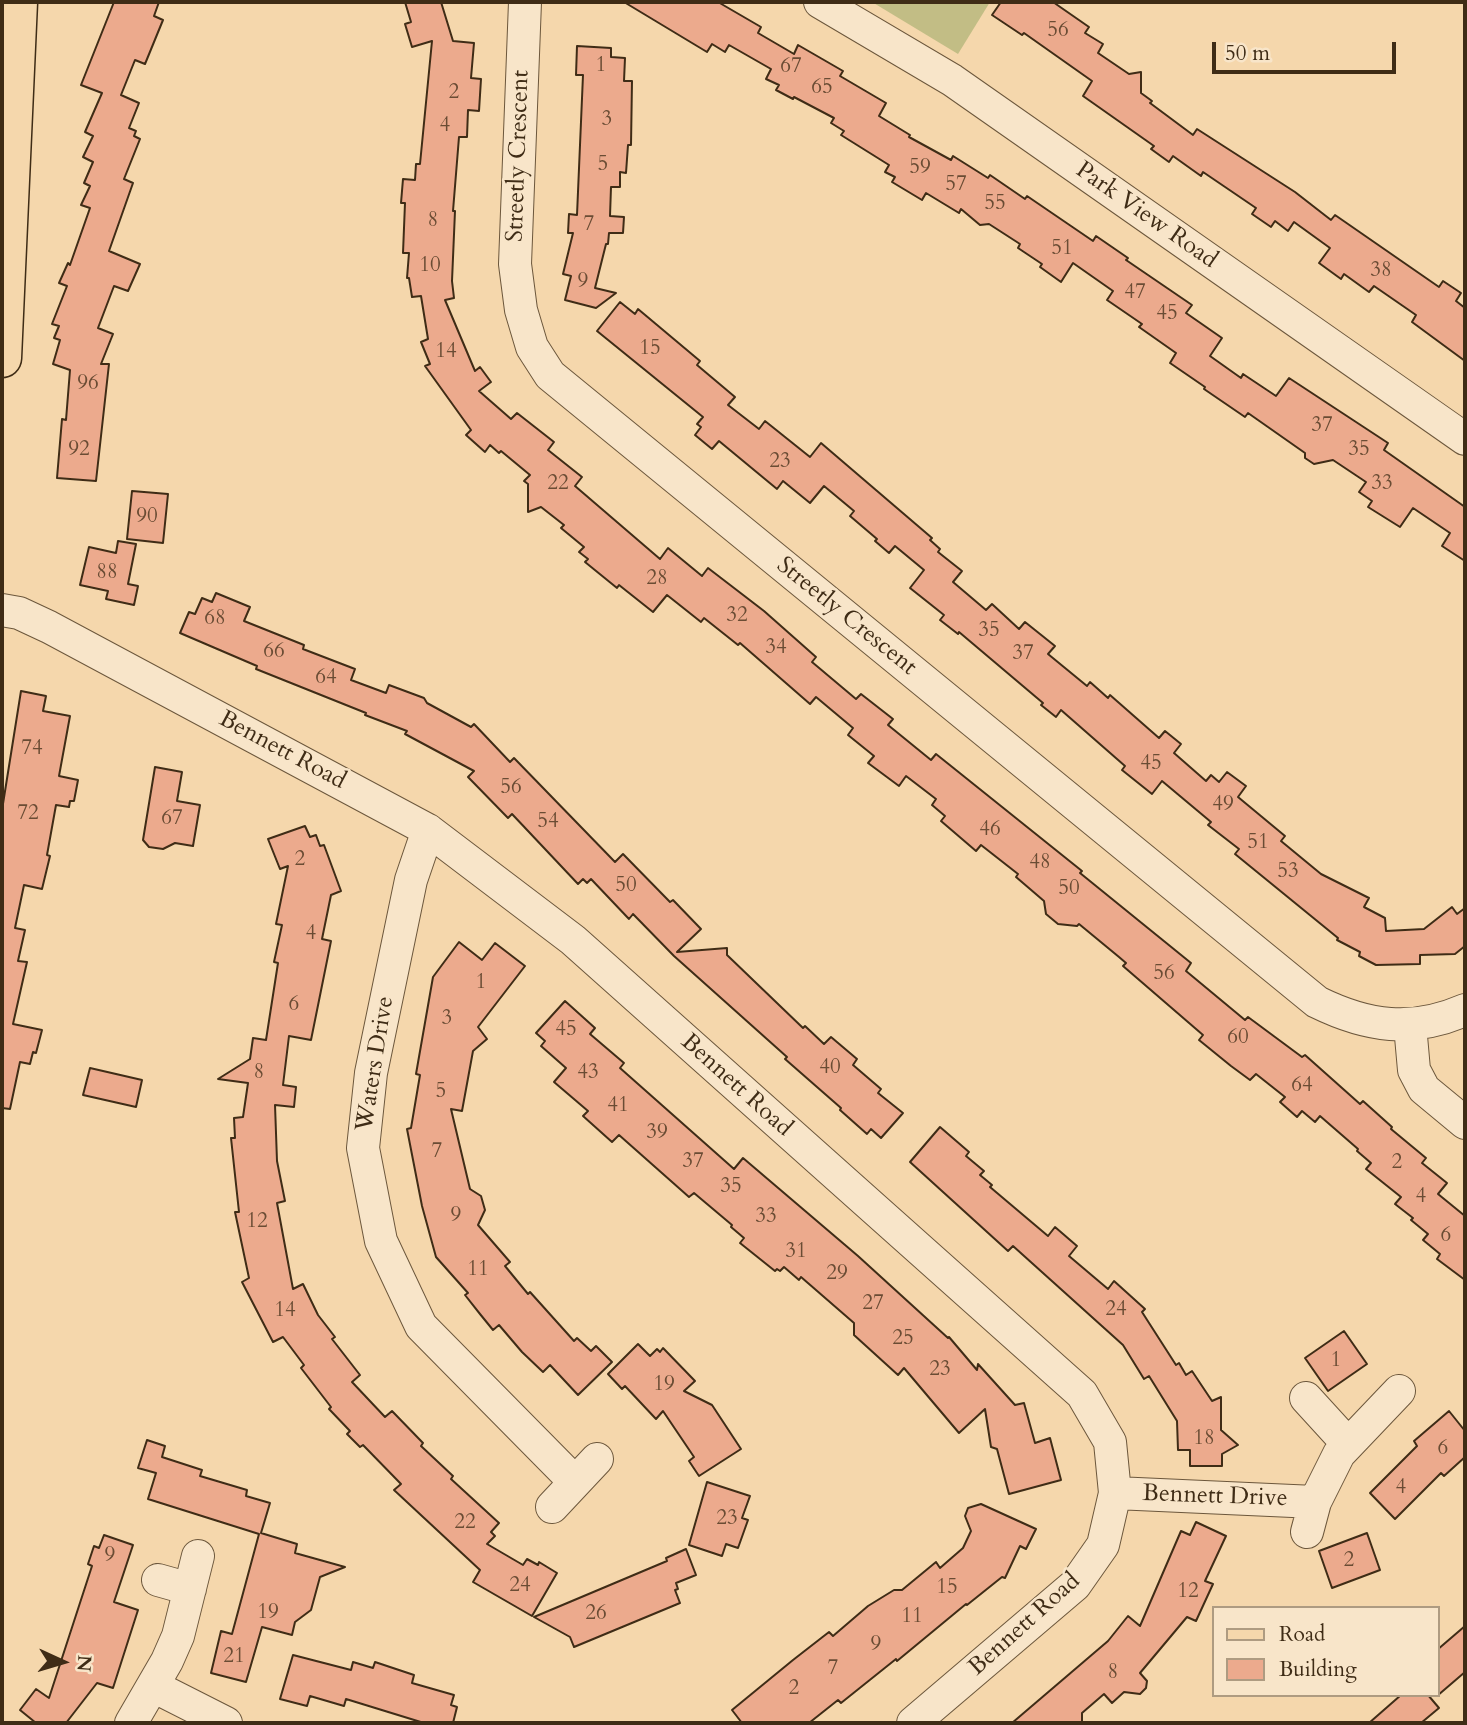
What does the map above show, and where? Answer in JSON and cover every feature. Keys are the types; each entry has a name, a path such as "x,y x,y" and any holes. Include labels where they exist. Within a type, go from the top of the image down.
{"main road":[{"path":"2,358 18,2"}],"street":[{"name":"Streetly Crescent","path":"525,2 515,264 521,310 528,335 550,375 1317,1002 1344,1015 1374,1023 1410,1025 1446,1018 1465,1010"},
{"name":"Park View Road","path":"820,2 952,80 1465,439"},
{"name":"Bennett Road","path":"2,610 49,626 428,830 573,940 1082,1394 1110,1442 1115,1493 1103,1545 1075,1585 923,1720"},
{"name":"Waters Drive","path":"428,830 411,880 371,1073 363,1148 381,1241 421,1326 575,1482"},
{"path":"1410,1025 1414,1070 1424,1089 1465,1123"},
{"name":"Bennett Drive","path":"1307,1532 1315,1502 1339,1454 1399,1391"},
{"path":"1306,1398 1348,1444"},
{"path":"552,1507 597,1459"},
{"name":"Bennett Drive","path":"1115,1493 1315,1502"},
{"path":"131,1723 167,1661 178,1636 198,1556"},
{"path":"158,1580 190,1588"},
{"path":"153,1686 226,1723"}],"shaded area":[{"path":"872,2 990,2 958,54"}],"building":[{"path":"114,2 159,2 154,16 163,20 145,64 135,60 121,95 139,103 129,128 136,131 134,136 140,139 124,179 133,183 109,251 140,264 128,291 114,286 98,328 113,334 101,364 109,364 96,481 57,478 70,370 53,364 60,340 54,338 59,326 52,324 67,286 59,283 68,263 70,265 90,208 81,205 90,186 84,183 93,162 83,157 93,136 85,132 102,93 81,85"},
{"path":"405,2 441,2 453,41 474,43 471,78 481,79 479,111 468,110 467,137 459,137 453,211 454,298 445,300 475,371 480,367 491,382 479,391 511,419 517,413 554,442 548,450 582,477 575,486 660,559 668,548 702,576 708,568 764,611 816,657 812,662 856,699 861,694 893,719 888,725 931,760 936,754 1191,963 1186,971 1245,1020 1248,1017 1302,1057 1305,1055 1360,1104 1363,1101 1392,1127 1391,1129 1426,1158 1422,1163 1447,1183 1438,1194 1465,1216 1465,1280 1437,1259 1440,1254 1423,1240 1428,1234 1395,1204 1401,1197 1366,1169 1371,1163 1358,1149 1320,1116 1315,1122 1302,1111 1297,1117 1280,1102 1285,1097 1256,1074 1250,1080 1231,1066 1199,1040 1203,1035 1123,966 1126,963 1079,924 1058,924 1046,914 1044,901 1016,877 1018,874 981,845 976,851 941,821 945,816 932,805 936,799 906,776 899,786 868,763 874,756 848,735 853,728 816,697 810,704 740,643 738,645 704,618 701,622 667,595 653,612 585,562 588,559 579,552 584,547 561,528 564,525 541,507 528,512 528,484 524,481 530,475 501,451 499,453 490,445 485,452 466,435 471,430 425,366 430,364 421,342 428,339 421,296 412,297 407,278 409,253 403,253 405,203 401,203 403,179 415,180 416,164 420,164 432,41 412,47 405,24 411,22"},
{"path":"624,2 718,2 761,27 758,33 794,54 798,45 843,71 840,76 886,103 879,116 910,135 909,137 951,160 953,156 988,178 990,175 1025,199 1027,196 1093,241 1096,236 1192,305 1186,313 1222,338 1210,356 1241,378 1243,374 1276,396 1289,378 1388,443 1384,450 1465,507 1465,561 1442,546 1450,533 1413,508 1400,527 1368,507 1372,501 1359,492 1366,482 1333,460 1314,464 1305,458 1305,453 1248,413 1245,417 1204,389 1205,387 1170,363 1176,353 1139,327 1142,324 1107,300 1113,291 1073,263 1061,282 1040,267 1042,264 1018,248 1020,244 989,224 980,225 961,209 959,213 926,193 922,200 892,182 895,177 885,172 889,165 841,135 844,131 831,123 834,118 776,90 779,85 766,79 771,69 729,45 725,52 712,44 707,52"},
{"path":"1001,2 1053,2 1089,27 1085,33 1103,44 1098,53 1129,74 1141,72 1141,93 1152,101 1150,103 1193,135 1197,129 1295,192 1331,220 1335,215 1439,287 1443,281 1461,293 1456,301 1465,308 1465,361 1412,322 1416,315 1374,286 1369,292 1344,274 1341,279 1319,263 1330,248 1294,222 1288,231 1275,221 1271,227 1252,214 1256,208 1203,172 1201,176 1173,156 1169,162 1151,149 1154,146 1083,96 1092,81 1024,33 1022,35 992,15"},
{"path":"577,46 611,48 611,57 625,58 624,81 632,81 631,145 628,145 626,173 620,172 620,187 611,187 610,216 624,217 623,233 609,233 595,288 616,293 596,308 565,300 571,276 563,274 573,233 568,233 569,214 577,215 583,75 576,75"},
{"path":"620,302 635,314 638,309 700,361 697,365 735,397 728,405 759,429 765,421 810,457 821,443 932,538 930,540 940,549 938,552 962,571 953,582 986,610 992,604 1019,629 1025,622 1055,646 1048,654 1087,686 1090,682 1108,698 1110,695 1159,738 1165,731 1181,744 1174,753 1206,781 1211,775 1219,782 1227,772 1246,786 1238,797 1285,836 1281,841 1321,874 1369,898 1364,907 1385,918 1386,931 1424,929 1452,907 1457,914 1465,908 1465,946 1455,954 1420,955 1420,964 1376,965 1359,956 1360,952 1337,940 1338,938 1235,854 1239,849 1208,825 1211,822 1162,781 1152,794 1122,770 1125,766 1061,710 1056,717 959,632 958,634 940,620 944,615 910,588 924,570 895,546 889,553 850,516 854,511 824,486 810,503 783,481 777,489 719,441 712,449 695,435 701,427 697,424 703,417 597,331"},
{"path":"132,491 168,494 163,543 127,539"},
{"path":"118,541 136,544 128,584 138,586 134,605 106,599 108,591 80,585 89,547 116,553"},
{"path":"216,593 250,607 244,621 304,645 303,649 355,669 351,680 386,693 389,685 424,698 427,703 471,727 474,724 510,762 514,758 615,862 623,854 701,929 677,952 727,948 727,955 803,1028 805,1026 824,1044 831,1037 857,1059 853,1065 881,1089 878,1093 903,1113 881,1138 871,1129 867,1134 785,1059 787,1057 674,956 633,914 629,919 591,879 587,883 583,879 578,884 512,814 508,818 468,777 474,771 405,734 407,731 256,669 257,666 180,633 189,612 195,614 202,598 212,602"},
{"path":"21,691 46,696 43,711 70,716 59,776 78,780 74,801 70,801 69,807 56,805 47,855 50,856 42,889 24,885 15,928 25,930 18,961 27,962 13,1024 42,1030 30,1064 20,1062 10,1109 2,1108 2,810"},
{"path":"155,767 182,772 177,801 200,805 193,846 175,843 163,849 149,847 143,840"},
{"path":"305,826 310,837 316,835 320,846 324,845 341,891 331,895 322,939 331,941 311,1040 289,1036 283,1085 296,1087 294,1107 275,1105 277,1161 285,1201 277,1203 293,1289 303,1284 318,1315 335,1337 332,1339 360,1375 352,1382 385,1417 392,1411 423,1443 421,1446 453,1476 451,1479 499,1523 491,1532 495,1536 487,1544 523,1565 527,1559 538,1565 539,1562 557,1573 532,1616 473,1582 480,1570 394,1490 401,1484 363,1445 360,1447 347,1434 350,1431 329,1409 331,1407 301,1368 304,1365 283,1337 273,1342 242,1282 249,1278 235,1212 239,1212 231,1138 235,1138 234,1118 243,1117 248,1083 218,1079 250,1059 253,1038 266,1040 278,963 274,962 282,925 276,924 288,866 280,869 268,839"},
{"path":"459,942 482,960 495,943 525,966 478,1027 487,1039 473,1051 462,1111 451,1109 470,1189 481,1196 485,1210 478,1225 510,1262 505,1266 528,1294 530,1292 574,1341 577,1338 591,1351 596,1346 612,1362 578,1395 550,1365 543,1372 499,1325 493,1330 465,1295 468,1293 436,1257 422,1206 407,1129 411,1128 420,1075 416,1074 433,977"},
{"path":"565,1001 595,1028 590,1034 624,1063 620,1068 734,1169 743,1158 949,1337 977,1370 978,1364 1015,1405 1024,1403 1035,1443 1050,1438 1061,1480 1009,1494 997,1449 991,1447 985,1409 959,1433 904,1368 898,1375 854,1335 854,1323 801,1277 799,1280 784,1267 775,1271 740,1243 744,1238 694,1193 689,1197 619,1135 612,1142 583,1116 588,1111 554,1082 566,1068 541,1046 545,1041 536,1033"},
{"path":"90,1068 142,1080 136,1107 83,1095"},
{"path":"940,1127 969,1152 966,1156 984,1171 980,1175 992,1185 990,1187 1048,1236 1055,1227 1077,1246 1069,1256 1108,1289 1114,1281 1145,1309 1142,1312 1176,1365 1179,1363 1186,1375 1192,1371 1212,1401 1221,1397 1221,1430 1238,1445 1222,1454 1222,1466 1190,1466 1190,1450 1178,1450 1177,1421 1149,1376 1144,1379 1123,1345 1013,1246 1008,1251 910,1162"},
{"path":"1344,1331 1367,1364 1328,1391 1305,1358"},
{"path":"638,1344 650,1356 657,1349 660,1352 663,1348 695,1381 684,1391 712,1405 741,1449 699,1476 689,1461 694,1457 663,1411 656,1419 625,1386 622,1389 608,1374"},
{"path":"1449,1411 1465,1431 1465,1457 1444,1476 1441,1473 1395,1519 1370,1493 1417,1446 1414,1441"},
{"path":"147,1440 165,1446 162,1457 202,1470 200,1476 247,1490 246,1496 270,1503 261,1533 297,1544 295,1553 345,1567 320,1577 311,1610 295,1622 292,1635 262,1627 246,1682 211,1673 221,1631 232,1634 259,1534 148,1499 156,1473 138,1468"},
{"path":"707,1482 750,1496 742,1518 748,1520 738,1548 726,1544 722,1556 689,1545"},
{"path":"981,1504 1036,1529 1026,1549 1020,1546 1005,1578 1002,1577 966,1604 841,1703 838,1700 809,1723 742,1723 732,1710 793,1660 829,1632 833,1636 868,1606 894,1590 902,1590 936,1562 940,1568 963,1548 971,1531 965,1516 968,1508"},
{"path":"1196,1522 1226,1536 1205,1581 1213,1584 1196,1621 1187,1617 1140,1673 1147,1681 1146,1688 1140,1694 1124,1692 1112,1703 1104,1694 1082,1713 1082,1723 1012,1723 1108,1641 1128,1616 1140,1626 1181,1531 1190,1535"},
{"path":"1367,1533 1380,1570 1332,1588 1319,1551"},
{"path":"104,1535 133,1545 114,1602 138,1610 113,1688 97,1683 66,1723 36,1723 20,1710 36,1689 49,1698 92,1566 88,1564 94,1546 99,1548"},
{"path":"686,1549 696,1575 676,1583 678,1589 675,1590 680,1603 574,1647 570,1637 534,1617 667,1561 666,1558"},
{"path":"1465,1626 1465,1672 1439,1694 1439,1648"},
{"path":"293,1655 351,1670 353,1662 373,1668 375,1662 414,1675 412,1683 454,1695 451,1705 457,1707 453,1723 424,1723 346,1699 344,1706 310,1696 307,1706 280,1699"},
{"path":"1399,1697 1430,1697 1439,1708 1421,1723 1369,1723"}]}
